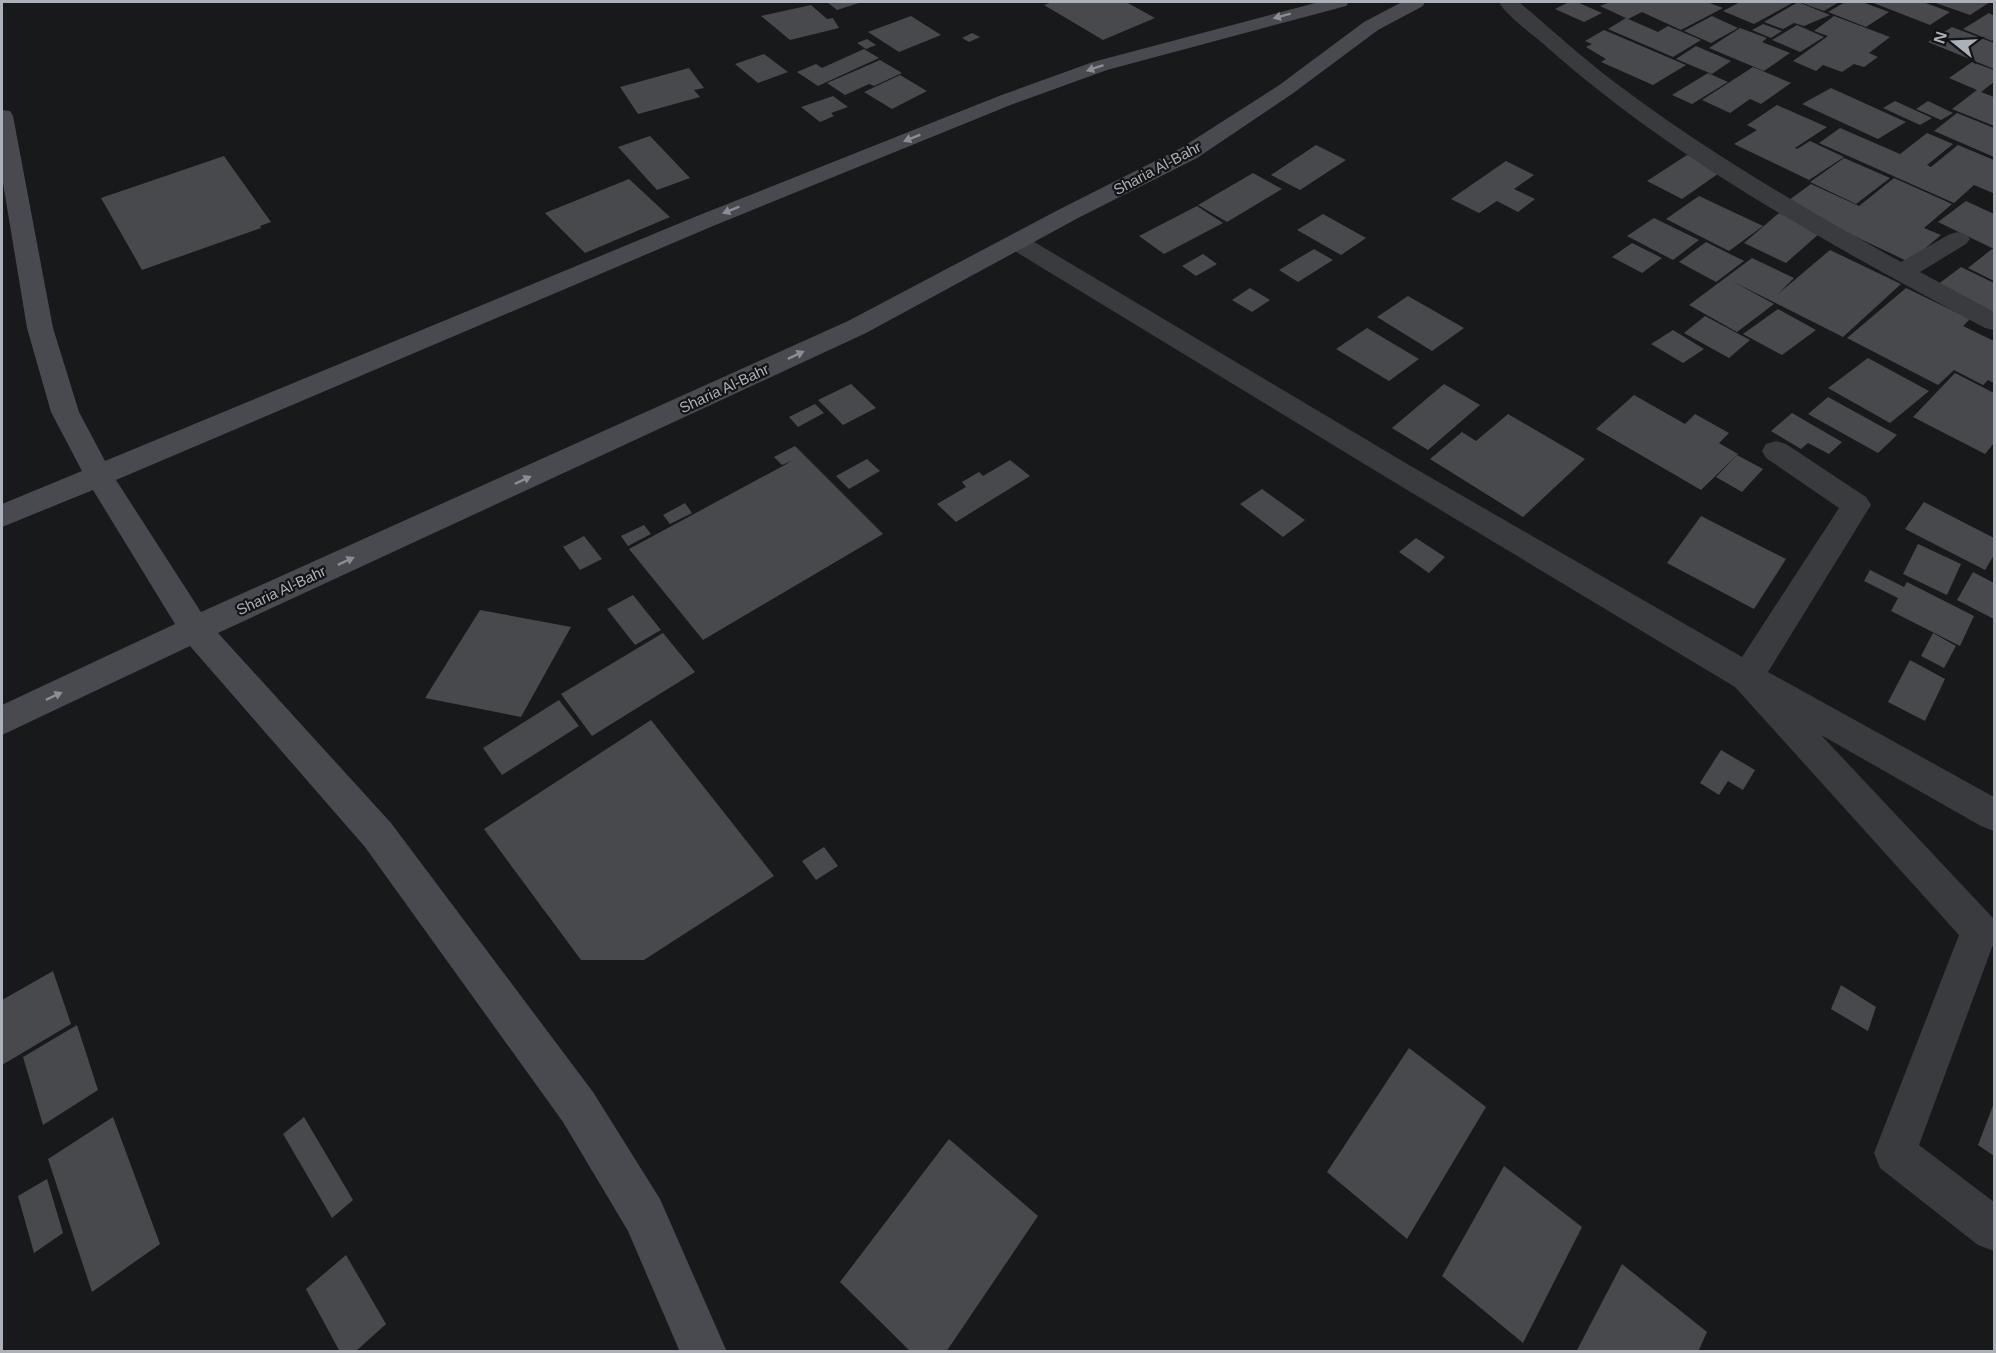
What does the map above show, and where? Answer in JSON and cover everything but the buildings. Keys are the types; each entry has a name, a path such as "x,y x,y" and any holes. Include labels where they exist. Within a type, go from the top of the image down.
{"main road":[{"path":"2,516 705,221 1006,100 1100,66 1339,2"},
{"name":"Sharia Al-Bahr","path":"2,721 195,629 857,327 1189,153 1285,90 1371,26 1416,2"},
{"path":"2,116 40,328 65,412 99,476 195,629 378,835 578,1107 644,1215 704,1352"}],"street":[{"path":"1508,2 1605,85 1720,165 1902,273 1995,322"},
{"path":"1902,273 1958,239"},
{"path":"1017,242 1399,472 1747,677 1995,815"},
{"path":"1747,677 1856,506 1776,451"},
{"path":"1747,677 1835,776 1980,930 1895,1153 1995,1229"}]}
